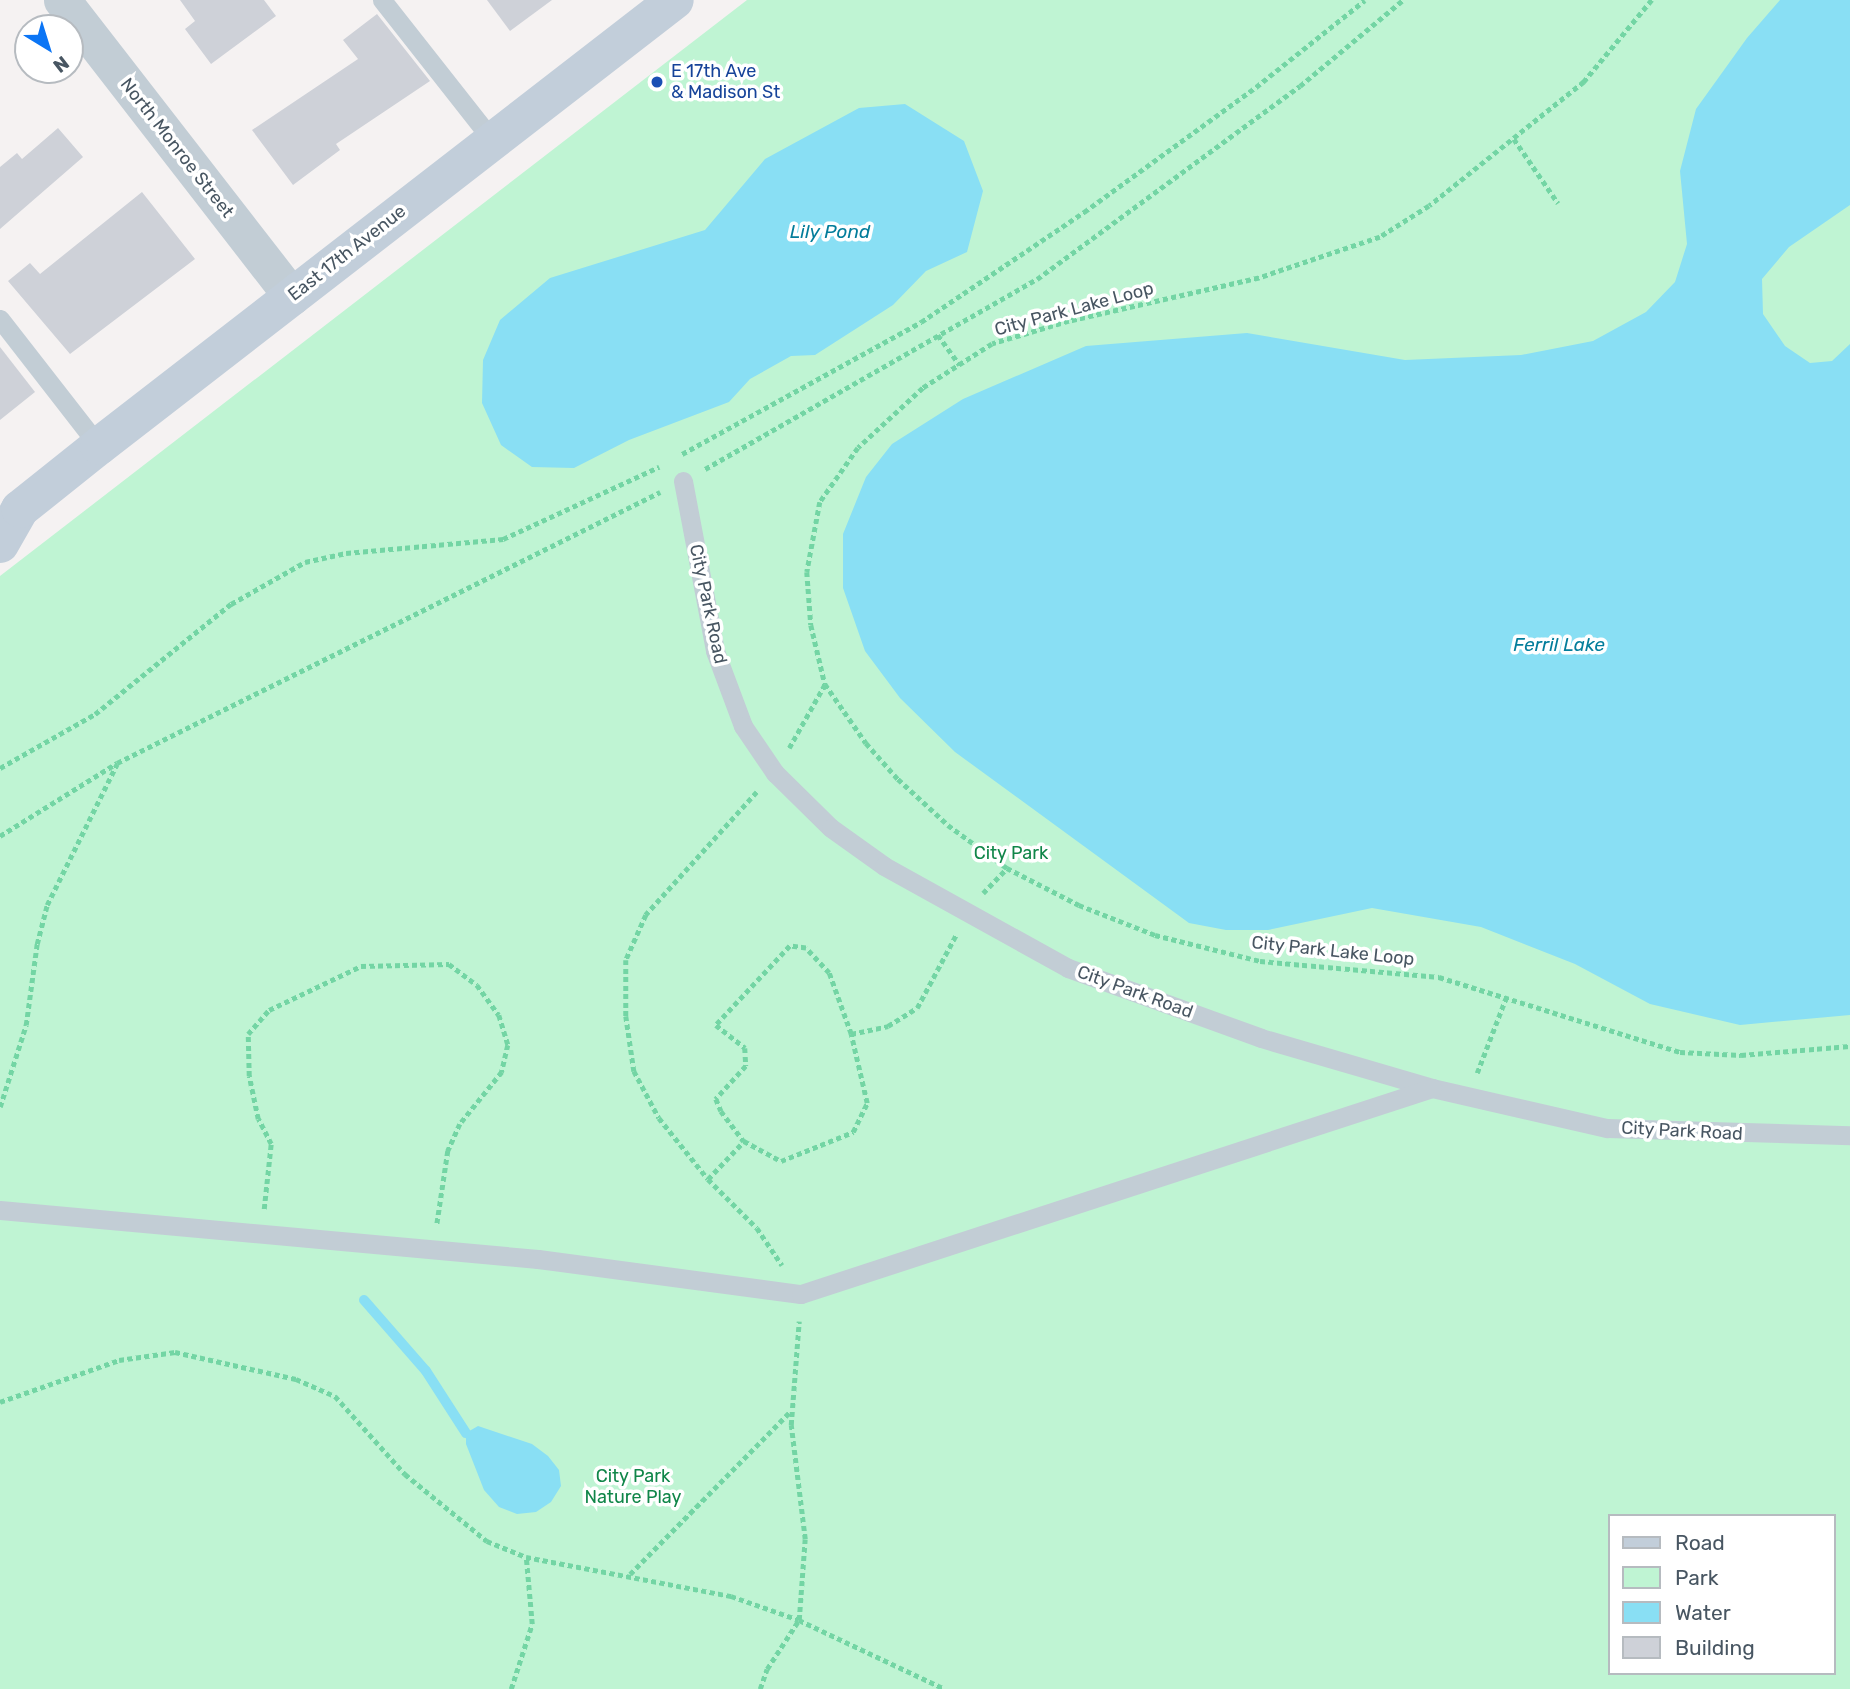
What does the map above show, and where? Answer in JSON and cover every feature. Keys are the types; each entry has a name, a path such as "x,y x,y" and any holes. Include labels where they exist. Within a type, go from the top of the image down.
{"main road":[{"name":"East 17th Avenue","path":"0,544 10,513 675,0"}],"street":[{"name":"North Monroe Street","path":"62,0 292,296"}],"lane":[{"path":"382,0 493,141"},
{"path":"0,319 99,446"},
{"name":"City Park Road","path":"682,481 715,651 743,726 775,773 831,828 884,866 1068,968 1261,1038 1432,1088 1606,1128 1850,1135"},
{"path":"0,1210 436,1250 801,1294 1432,1088"}],"path":[{"path":"0,768 74,729 232,604 305,562 346,553 503,539 657,468 921,322 1095,205 1256,87 1365,0"},
{"path":"0,836 117,763 682,481 1037,279 1300,86 1403,0"},
{"name":"City Park Lake Loop","path":"1652,0 1584,82 1429,206 1380,237 1259,278 1069,321 992,344 923,388 858,448 820,502 807,572 811,625 825,684 866,743 898,779 948,825 1007,868 1079,905 1155,935 1260,961 1440,976 1680,1052 1741,1055 1850,1046"},
{"path":"1514,139 1558,203"},
{"path":"938,335 960,365"},
{"path":"760,1689 767,1670 799,1620 805,1539 792,1410 801,1294 757,1228 708,1179 659,1118 634,1071 626,1016 626,960 646,915 775,773 825,684"},
{"path":"0,1107 26,1026 37,944 47,905 117,763"},
{"path":"851,1034 888,1026 918,1008 970,913 1007,868"},
{"path":"790,946 806,948 829,973 851,1034 867,1103 853,1132 781,1161 744,1141 716,1099 747,1066 745,1048 716,1025 790,946"},
{"path":"265,1234 271,1144 258,1119 249,1076 248,1034 269,1010 361,965 449,964 484,995 499,1015 508,1045 502,1072 460,1124 448,1151 436,1250"},
{"path":"1468,1096 1506,999"},
{"path":"708,1179 744,1141"},
{"path":"0,1402 119,1360 175,1352 296,1379 335,1396 405,1474 487,1542 526,1557 731,1596 799,1620 945,1689"},
{"path":"629,1575 792,1410"},
{"path":"511,1689 533,1624 526,1557"}],"green space":[{"name":"City Park","path":"747,0 1850,0 1850,1689 0,1689 0,576"}],"water":[{"name":"Ferril Lake","path":"1780,0 1850,0 1850,205 1789,247 1762,279 1763,314 1785,346 1810,363 1832,361 1850,344 1850,1015 1740,1025 1650,1004 1575,964 1481,927 1372,908 1268,930 1226,930 1189,923 955,752 900,698 865,651 843,588 843,534 866,477 892,444 963,399 1086,346 1247,333 1405,360 1521,355 1593,341 1646,312 1675,282 1687,244 1680,171 1696,109 1747,38"},
{"name":"Lily Pond","path":"905,104 964,141 983,191 967,252 926,271 893,305 815,355 791,356 750,379 729,402 629,440 574,468 532,467 501,445 482,403 483,360 500,320 550,278 705,230 765,159 859,108"},
{"path":"478,1426 532,1444 548,1456 559,1470 561,1486 551,1502 536,1512 517,1514 499,1507 484,1490 466,1444 466,1433"}],"building":[{"path":"180,0 264,0 276,16 211,64 185,29 195,21"},
{"path":"487,0 552,0 510,31"},
{"path":"377,14 430,81 336,144 340,150 293,185 252,130 358,59 343,40"},
{"path":"58,128 83,157 0,229 0,167 17,153 22,159"},
{"path":"142,192 195,259 70,354 8,281 30,263 40,274"},
{"path":"0,347 35,392 0,420"}],"waterway":[{"path":"364,1300 426,1371 466,1433"}],"place":[{"name":"E 17th Ave & Madison St","path":"657,82"}],"park label":[{"name":"City Park Nature Play","path":"633,1487"}]}
